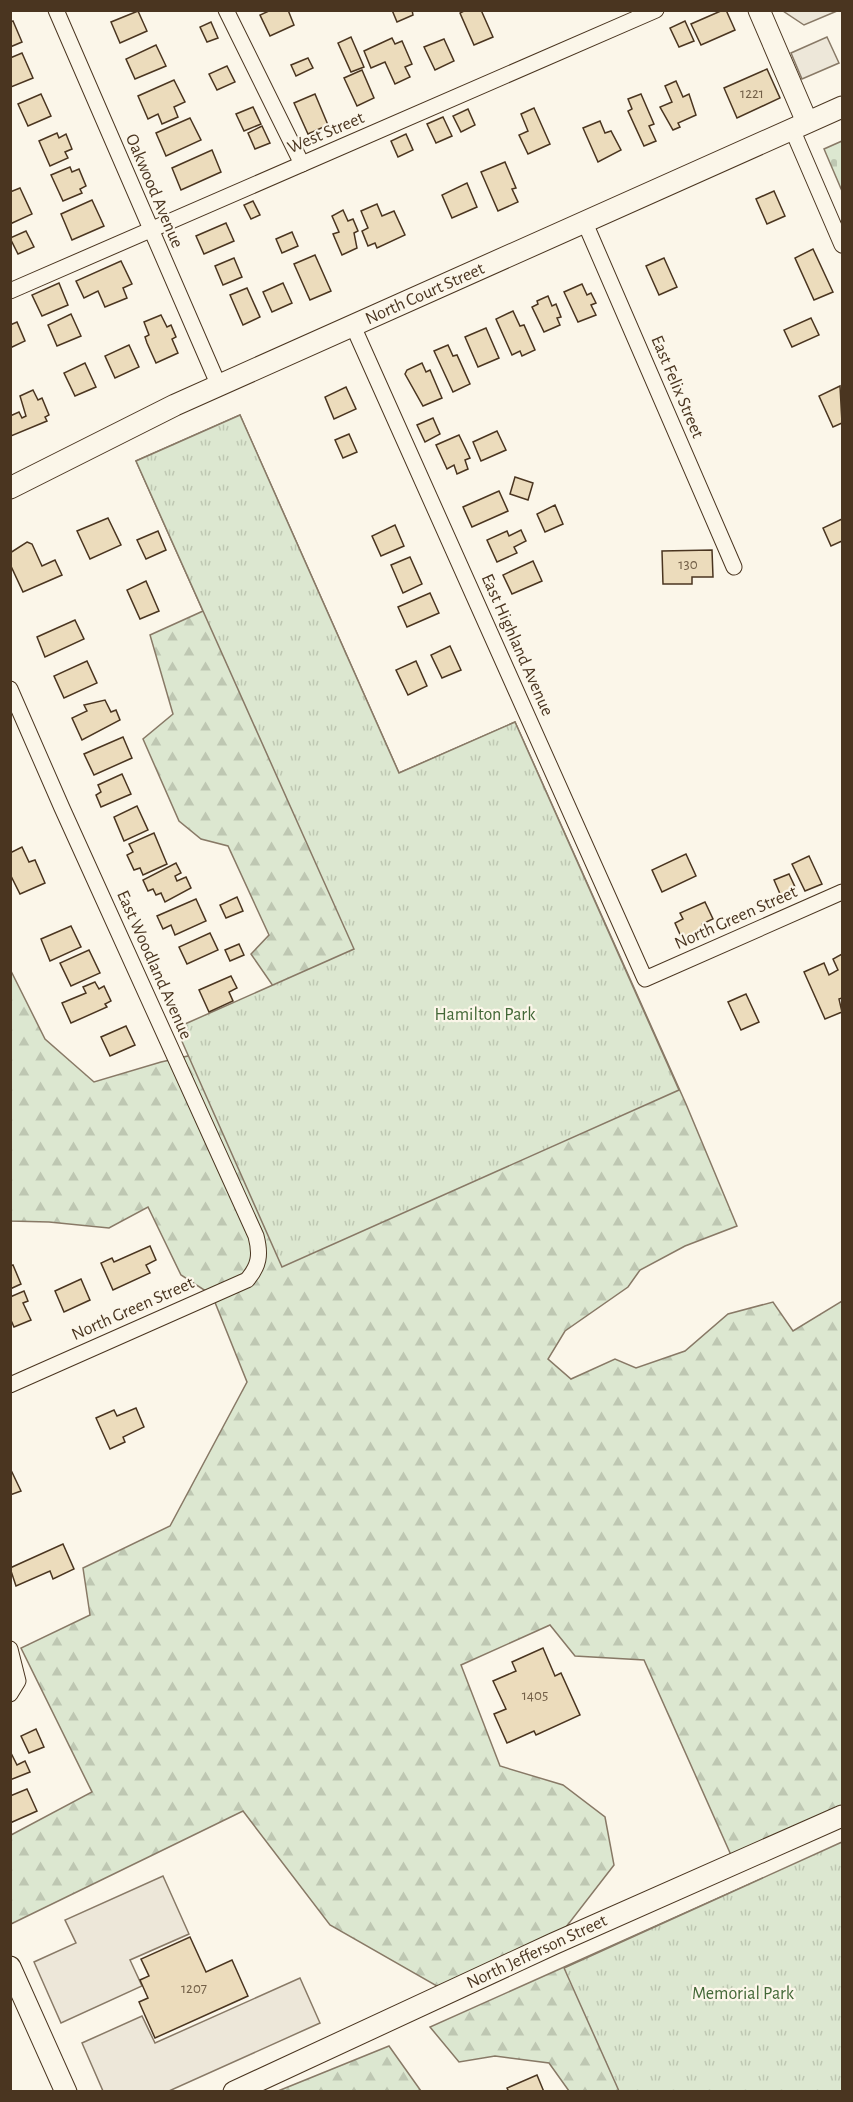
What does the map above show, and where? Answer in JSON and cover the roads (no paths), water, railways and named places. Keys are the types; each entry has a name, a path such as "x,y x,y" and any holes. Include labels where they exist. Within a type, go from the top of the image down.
{"main road":[{"path":"759,10 800,126"},
{"name":"North Court Street","path":"10,488 219,386 843,107"},
{"name":"North Jefferson Street","path":"234,2091 553,1944 843,1816"},
{"path":"10,1967 66,2091"}],"street":[{"path":"226,10 302,164"},
{"name":"West Street","path":"10,291 656,10"},
{"name":"Oakwood Avenue","path":"60,12 150,231 219,386"},
{"path":"800,126 843,245"},
{"name":"East Felix Street","path":"585,223 734,567"},
{"name":"East Highland Avenue","path":"353,326 645,979"},
{"name":"East Woodland Avenue","path":"10,689 256,1236 259,1258"},
{"name":"North Green Street","path":"645,979 843,892"},
{"name":"North Green Street","path":"10,1385 247,1280 257,1268 259,1258"},
{"path":"10,1649 14,1687"}],"park label":[{"name":"Hamilton Park","path":"485,1015"},
{"name":"Memorial Park","path":"743,1994"}]}
